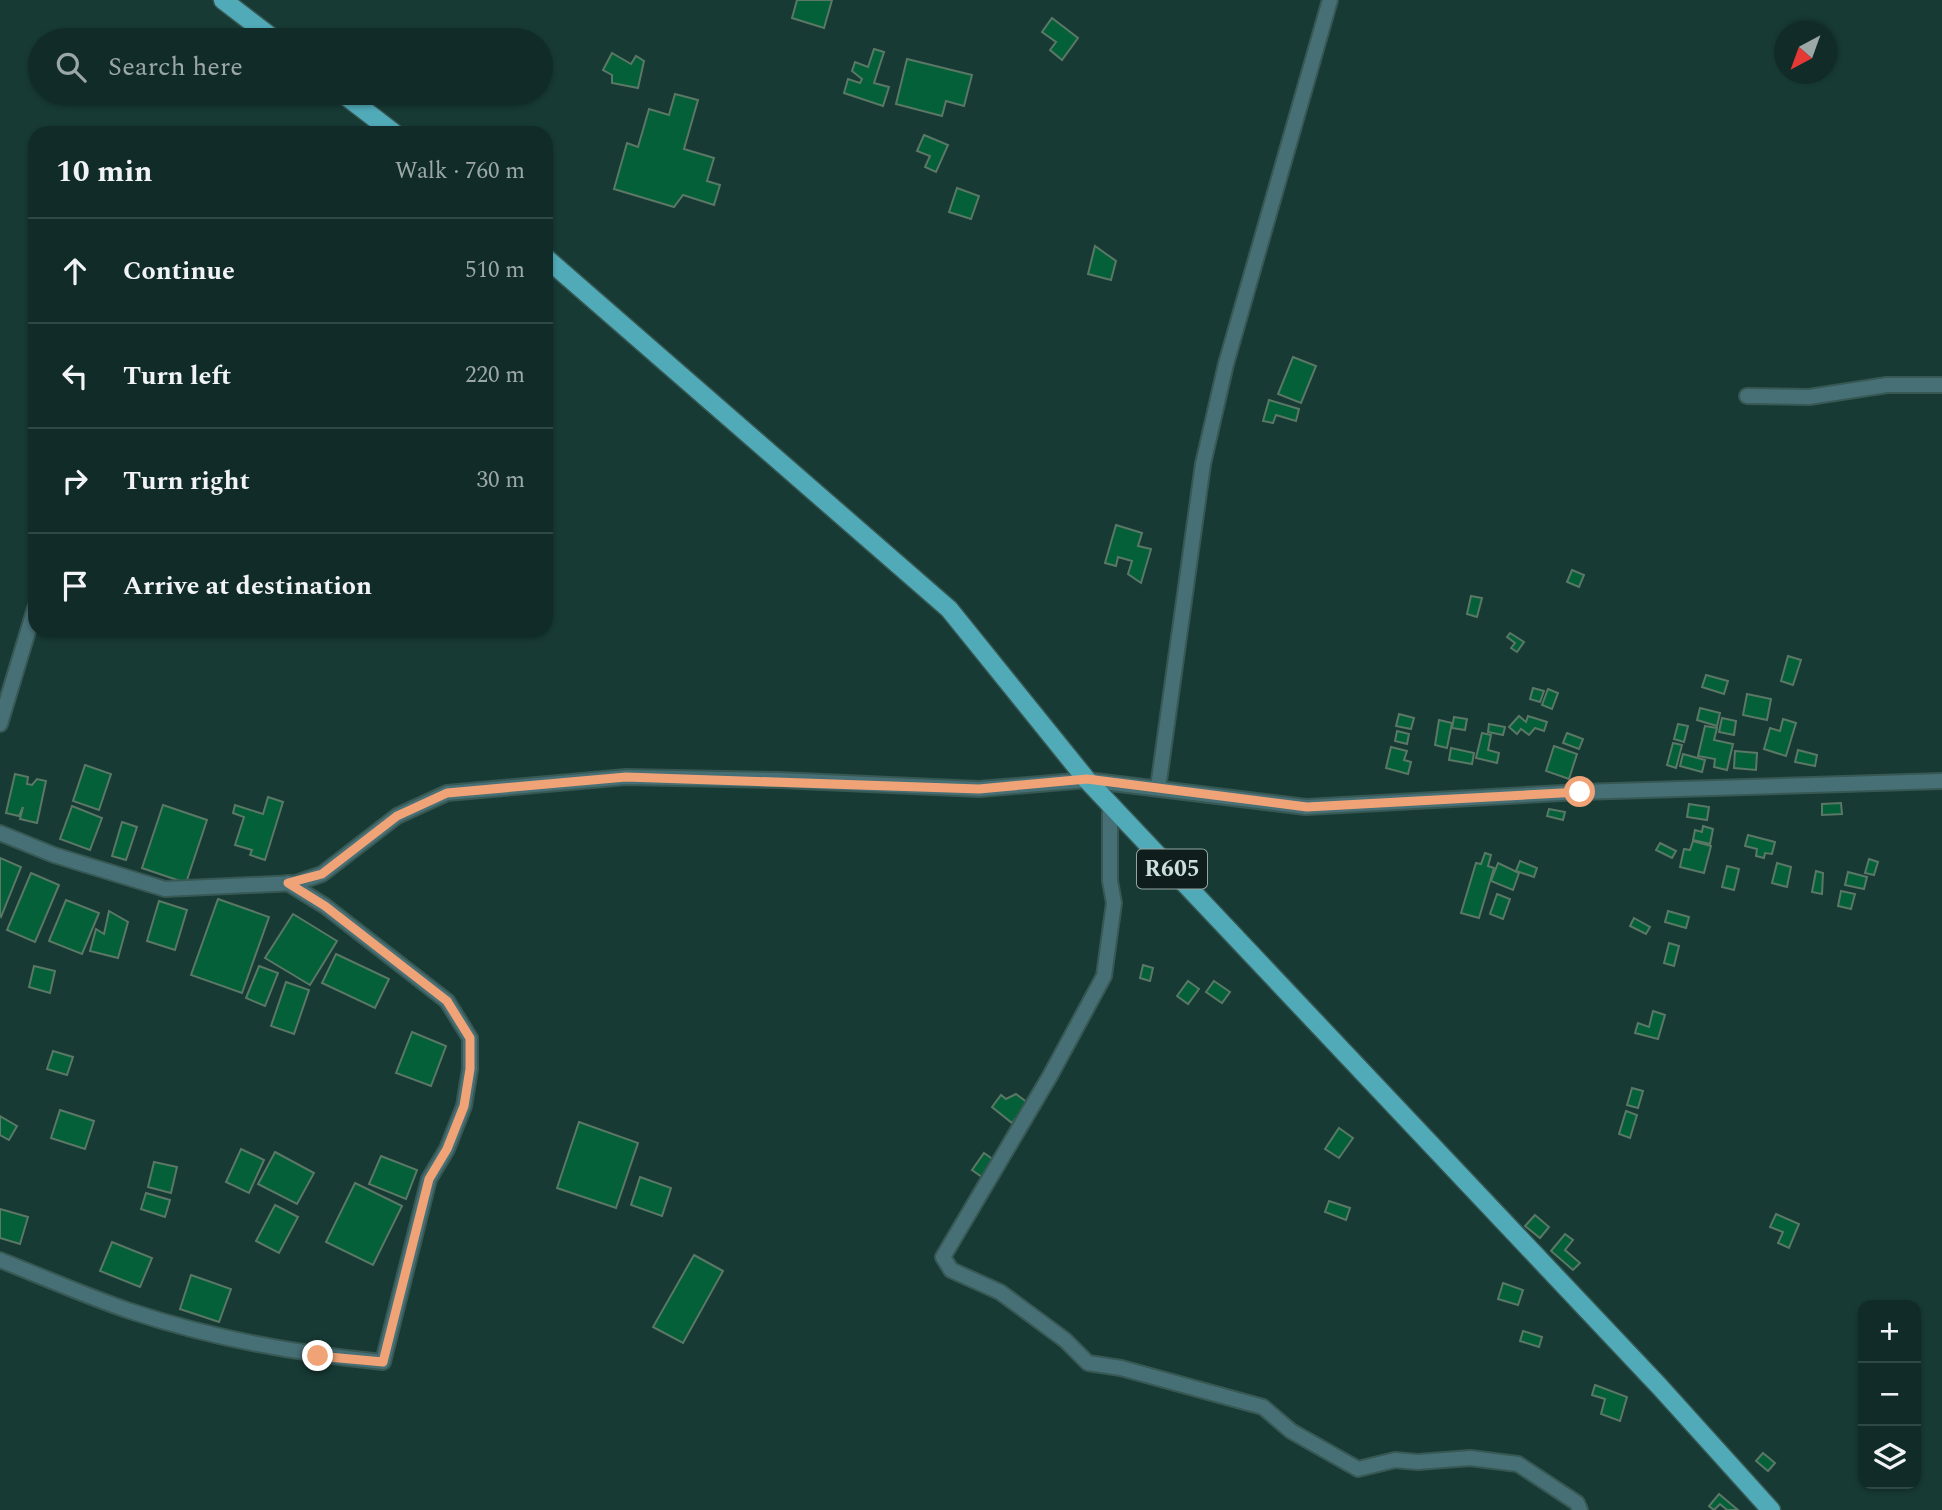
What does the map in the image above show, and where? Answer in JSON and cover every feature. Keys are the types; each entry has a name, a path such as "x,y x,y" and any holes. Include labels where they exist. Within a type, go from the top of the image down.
{"main road":[{"path":"223,0 259,28"},
{"path":"358,105 385,126"},
{"name":"R605","path":"553,264 949,609 1087,779 1660,1387 1771,1510"}],"street":[{"path":"1158,789 1203,464 1226,364 1330,0"},
{"path":"1746,396 1809,397 1887,385 1942,385"},
{"path":"0,724 28,631"},
{"path":"0,833 54,855 165,889 288,883 322,874 397,816 447,793 626,777 979,789 1087,779 1307,807 1580,792 1942,781"},
{"path":"1110,804 1110,881 1114,903 1104,976 1050,1076 943,1257 951,1270 1000,1292 1065,1340 1088,1363 1121,1368 1263,1407 1291,1431 1358,1469 1395,1460 1418,1462 1470,1458 1518,1464 1577,1503 1580,1510"},
{"path":"0,1260 131,1311 183,1325 318,1356 383,1362 429,1179 447,1149 464,1106 470,1069 470,1038 447,1001 325,906 288,883"}],"building":[{"path":"797,0 832,0 824,28 792,18"},
{"path":"1052,18 1078,38 1062,60 1050,50 1056,42 1042,32"},
{"path":"874,49 884,52 874,83 889,87 883,106 844,93 848,79 860,83 862,79 852,71 855,62 868,67"},
{"path":"612,53 631,64 636,56 644,61 638,88 612,83 612,75 603,70"},
{"path":"907,59 972,75 964,106 946,101 942,116 896,104"},
{"path":"675,94 698,100 684,149 714,158 707,181 720,185 714,205 683,195 674,207 614,189 627,143 638,147 649,109 669,115"},
{"path":"924,135 948,145 936,172 925,167 930,156 917,151"},
{"path":"957,188 979,196 971,219 949,212"},
{"path":"1095,246 1116,261 1111,280 1088,274"},
{"path":"1293,357 1316,366 1301,403 1278,394"},
{"path":"1269,400 1299,409 1296,421 1276,415 1273,423 1263,421"},
{"path":"1116,525 1142,533 1138,546 1151,549 1141,583 1128,574 1132,561 1118,557 1116,566 1105,563"},
{"path":"1572,570 1584,575 1579,587 1567,582"},
{"path":"1471,596 1482,598 1477,617 1467,614"},
{"path":"1510,633 1524,642 1517,652 1511,648 1515,643 1507,637"},
{"path":"1788,656 1801,660 1793,685 1781,681"},
{"path":"1706,675 1728,681 1724,694 1702,687"},
{"path":"1533,688 1544,691 1540,702 1530,699"},
{"path":"1548,689 1558,693 1552,709 1542,705"},
{"path":"1747,694 1771,699 1767,720 1743,715"},
{"path":"1700,708 1720,713 1717,726 1697,720"},
{"path":"1399,714 1414,718 1411,729 1396,726"},
{"path":"1519,716 1526,722 1528,716 1547,722 1544,731 1535,728 1529,735 1521,729 1517,734 1509,727"},
{"path":"1454,717 1467,719 1465,730 1452,728"},
{"path":"1722,718 1736,721 1734,735 1719,732"},
{"path":"1783,719 1796,723 1786,756 1764,749 1770,728 1780,731"},
{"path":"1439,720 1452,723 1447,748 1435,745"},
{"path":"1489,724 1505,727 1503,735 1488,732"},
{"path":"1678,724 1688,726 1684,742 1674,739"},
{"path":"1705,726 1717,728 1714,740 1733,744 1727,770 1714,767 1715,759 1698,756"},
{"path":"1397,731 1409,734 1407,744 1395,741"},
{"path":"1482,733 1491,735 1488,750 1499,753 1497,763 1476,758"},
{"path":"1567,733 1583,739 1579,749 1563,743"},
{"path":"1673,743 1682,745 1676,768 1667,765"},
{"path":"1554,746 1577,754 1569,779 1546,771"},
{"path":"1391,747 1407,751 1404,760 1411,762 1408,774 1386,768"},
{"path":"1451,748 1474,753 1472,764 1449,760"},
{"path":"1798,750 1817,755 1815,766 1795,762"},
{"path":"1735,751 1757,753 1756,770 1734,768"},
{"path":"1683,754 1705,760 1702,772 1680,766"},
{"path":"85,765 111,774 99,810 73,801"},
{"path":"15,774 28,777 27,784 32,785 37,779 46,781 37,823 20,819 23,807 19,816 6,813"},
{"path":"268,797 283,802 265,860 250,855 252,850 235,845 244,817 233,813 235,805 263,814"},
{"path":"1841,803 1842,814 1822,815 1822,804"},
{"path":"1689,804 1709,807 1707,820 1687,817"},
{"path":"163,805 207,820 186,883 142,868"},
{"path":"72,806 102,818 90,850 60,839"},
{"path":"1549,809 1565,812 1563,820 1547,816"},
{"path":"122,822 137,827 126,860 112,856"},
{"path":"1703,826 1713,829 1710,844 1693,840 1695,830 1702,832"},
{"path":"1748,835 1775,842 1772,854 1765,853 1764,858 1756,856 1757,849 1745,846"},
{"path":"1693,841 1711,846 1704,873 1680,867 1684,849 1690,850"},
{"path":"1660,843 1676,851 1672,858 1656,850"},
{"path":"1485,853 1491,855 1488,866 1494,868 1479,918 1461,913 1476,863 1481,864"},
{"path":"0,858 21,867 1,917 0,916"},
{"path":"1869,859 1878,862 1874,875 1865,873"},
{"path":"1520,861 1537,868 1534,877 1516,871"},
{"path":"1498,863 1519,873 1513,890 1491,881"},
{"path":"1777,863 1791,867 1787,887 1772,883"},
{"path":"1727,866 1739,869 1734,890 1722,887"},
{"path":"1816,871 1823,873 1822,894 1812,892"},
{"path":"1848,872 1867,877 1864,889 1845,885"},
{"path":"31,873 59,885 35,942 7,930"},
{"path":"1841,891 1855,894 1851,909 1838,906"},
{"path":"1497,894 1510,899 1503,919 1490,914"},
{"path":"218,899 269,917 242,993 191,975"},
{"path":"66,900 99,913 82,954 49,941"},
{"path":"159,901 187,910 175,950 147,941"},
{"path":"109,911 128,922 118,958 90,951 96,929 104,934"},
{"path":"1668,911 1689,917 1686,928 1665,922"},
{"path":"293,914 337,941 310,985 265,958"},
{"path":"1634,918 1650,927 1646,934 1630,926"},
{"path":"1669,943 1679,946 1674,966 1664,963"},
{"path":"336,954 389,979 375,1008 322,983"},
{"path":"1143,965 1153,968 1150,981 1140,978"},
{"path":"34,966 55,971 50,993 29,987"},
{"path":"259,966 278,973 265,1006 246,998"},
{"path":"1188,981 1199,989 1188,1004 1177,996"},
{"path":"1214,981 1230,992 1222,1003 1206,992"},
{"path":"286,982 309,990 294,1034 271,1026"},
{"path":"1653,1011 1665,1015 1658,1039 1635,1033 1638,1023 1649,1027"},
{"path":"412,1032 446,1046 431,1086 396,1073"},
{"path":"53,1051 73,1057 67,1075 47,1069"},
{"path":"1632,1088 1643,1091 1638,1108 1627,1105"},
{"path":"1016,1094 1028,1103 1012,1123 992,1107 1001,1095 1006,1099"},
{"path":"60,1110 94,1121 85,1149 51,1138"},
{"path":"1626,1111 1637,1115 1630,1138 1619,1134"},
{"path":"0,1116 17,1126 9,1140 0,1135"},
{"path":"579,1122 638,1143 616,1208 557,1188"},
{"path":"1339,1128 1353,1138 1339,1158 1325,1149"},
{"path":"241,1149 264,1160 249,1193 226,1182"},
{"path":"275,1152 314,1173 297,1204 258,1184"},
{"path":"984,1153 994,1160 982,1177 972,1170"},
{"path":"381,1156 417,1170 406,1199 369,1184"},
{"path":"154,1162 177,1167 171,1193 148,1187"},
{"path":"640,1177 671,1188 662,1216 631,1205"},
{"path":"355,1183 402,1206 373,1265 326,1242"},
{"path":"146,1193 170,1200 165,1217 141,1209"},
{"path":"1329,1201 1350,1208 1346,1220 1325,1212"},
{"path":"275,1205 298,1217 279,1253 256,1241"},
{"path":"0,1209 28,1217 20,1244 0,1238"},
{"path":"1776,1214 1799,1224 1789,1248 1778,1243 1783,1232 1770,1227"},
{"path":"1535,1215 1549,1227 1540,1238 1525,1226"},
{"path":"1565,1234 1573,1240 1565,1250 1580,1263 1573,1270 1551,1251"},
{"path":"112,1242 152,1258 140,1287 100,1271"},
{"path":"694,1255 723,1271 683,1343 653,1327"},
{"path":"191,1275 231,1289 219,1322 180,1309"},
{"path":"1503,1283 1523,1290 1518,1305 1498,1299"},
{"path":"1523,1331 1542,1337 1539,1347 1520,1341"},
{"path":"1595,1385 1627,1397 1620,1421 1601,1414 1605,1399 1592,1395"},
{"path":"1763,1453 1775,1463 1768,1471 1756,1461"},
{"path":"1719,1494 1738,1510 1727,1510 1720,1504 1714,1510 1709,1506"}],"route":[{"path":"318,1356 383,1362 429,1179 447,1149 464,1106 470,1069 470,1038 447,1001 325,906 288,883 322,874 397,816 447,793 626,777 779,780 979,789 1087,779 1307,807 1580,792"}]}
